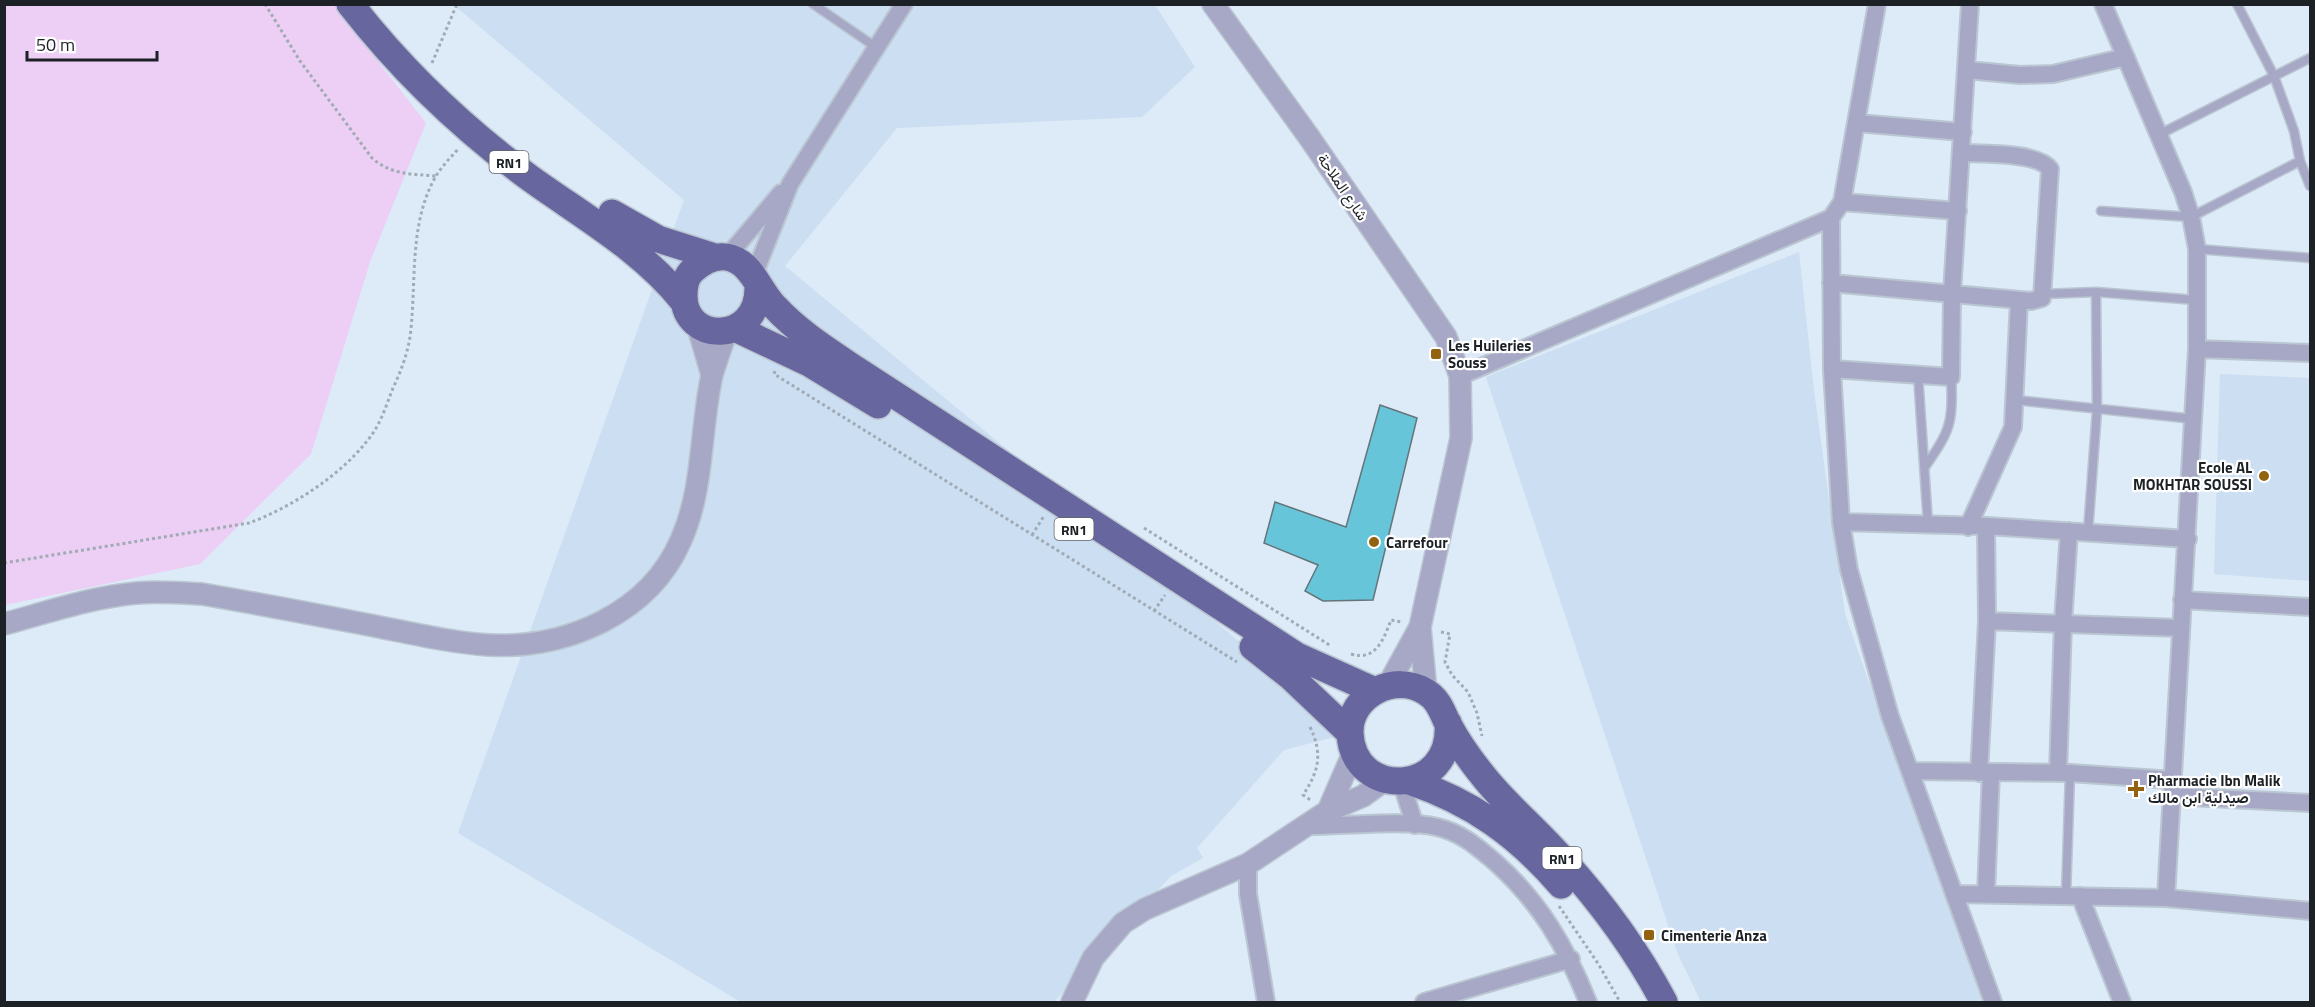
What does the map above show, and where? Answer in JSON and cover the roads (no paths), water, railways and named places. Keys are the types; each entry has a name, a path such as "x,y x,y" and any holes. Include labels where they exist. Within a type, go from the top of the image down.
{"highway":[{"name":"RN1","path":"350,4 414,80 471,133 528,177 632,248 665,278 690,313 711,331 731,330 781,349 834,378 1047,513 1162,600 1275,664 1352,742 1366,769 1466,804 1529,851 1589,919 1613,951 1644,1002"},
{"name":"RN1","path":"373,4 428,70 482,121 529,159 588,198 642,232 742,263 775,308 819,344 1297,656 1381,688 1401,684 1426,692 1443,711 1448,723 1485,779 1562,858 1608,914 1664,1002"},
{"path":"690,313 684,286 690,273 701,262 721,257"},
{"path":"731,330 754,312 756,282"},
{"path":"1352,742 1357,709 1381,688"},
{"path":"1398,781 1429,772 1443,755 1449,734 1448,723"}],"street":[{"path":"721,257 790,184 904,4"},
{"name":"شارع الملاحة","path":"1213,4 1309,137 1446,337 1460,376 1461,438 1411,625"},
{"path":"1460,376 1831,218 1842,202 1877,4"},
{"path":"1832,369 1951,377 1952,293 1970,4"},
{"path":"2103,4 2160,134 2191,217 2197,249 2194,419 2166,898"},
{"path":"1967,70 2020,75 2053,74 2126,57"},
{"path":"1857,123 1963,132"},
{"path":"1831,283 2035,301 2044,294 2050,169 2047,164 2032,159 1962,153"},
{"path":"756,282 790,184"},
{"path":"1842,202 1958,211"},
{"path":"1831,218 1832,369 1841,522 1849,570 1868,642 1910,771 1993,1002"},
{"path":"1968,527 2013,427 2019,300"},
{"path":"690,313 712,375"},
{"path":"4,624 103,598 137,593 173,592 234,600 462,642 514,645 563,637 613,616 632,604 655,579 680,543 689,520 694,496 712,375 731,330"},
{"path":"2197,349 2310,353"},
{"path":"1841,522 1986,526 2188,538"},
{"path":"1986,526 1986,893"},
{"path":"2064,773 2063,623 2069,531"},
{"path":"2182,600 2310,607"},
{"path":"1987,621 2180,628"},
{"path":"1381,688 1411,625"},
{"path":"1411,625 1426,692"},
{"path":"1329,811 1352,742"},
{"path":"1910,771 2064,773 2172,788 2310,802"},
{"path":"1072,1002 1093,958 1123,922 1145,909 1248,864 1329,811 1350,804 1398,781 1415,825"},
{"path":"1309,826 1435,826 1466,836 1516,880 1541,910 1571,959 1587,1002"},
{"path":"1248,864 1248,894 1266,1002"},
{"path":"1956,894 2166,898 2310,911"},
{"path":"2073,896 2122,1002"},
{"path":"1424,1002 1571,959"}],"lane":[{"path":"813,4 877,48"},
{"path":"2237,4 2274,76 2295,130 2300,161 2310,186"},
{"path":"2160,134 2310,58"},
{"path":"2102,212 2191,217 2300,161"},
{"path":"2197,249 2310,258"},
{"path":"2088,532 2097,410 2096,292"},
{"path":"2044,294 2096,292 2196,300"},
{"path":"1918,374 1928,524"},
{"path":"1924,468 1949,427 1953,407 1951,377"},
{"path":"2016,400 2194,419"},
{"path":"2064,773 2073,896"}],"place":[{"name":"Les Huileries Souss","path":"1436,354"},
{"name":"Ecole AL MOKHTAR SOUSSI","path":"2264,476"},
{"name":"Carrefour","path":"1374,542"},
{"name":"Pharmacie Ibn Malik صيدلية ابن مالك","path":"2136,789"},
{"name":"Cimenterie Anza","path":"1649,935"}]}
